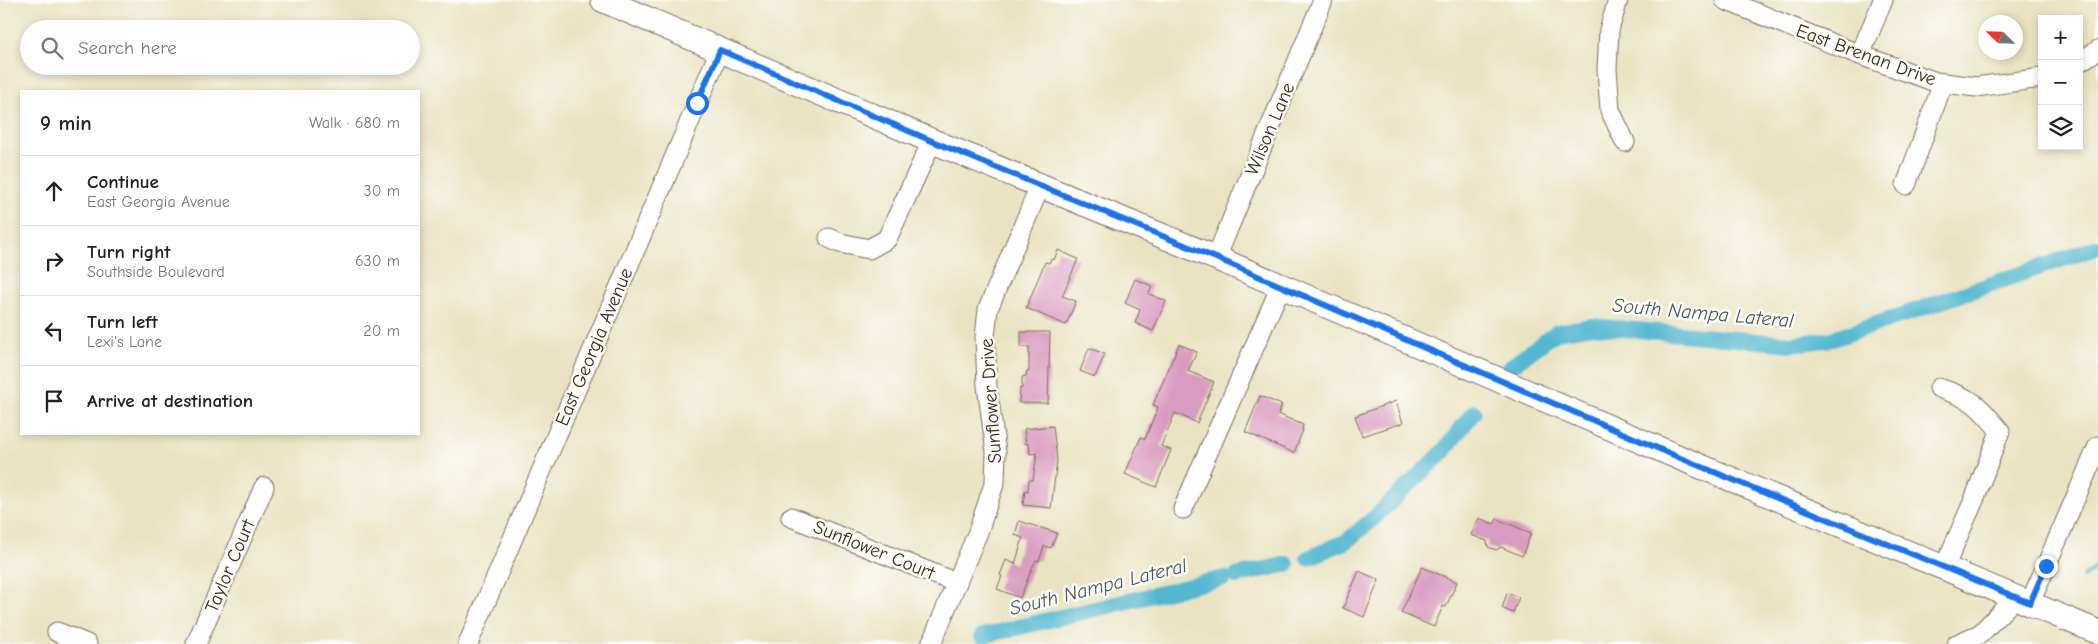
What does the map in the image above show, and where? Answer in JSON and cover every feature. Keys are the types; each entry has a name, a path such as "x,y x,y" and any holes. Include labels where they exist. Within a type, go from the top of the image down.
{"main road":[{"path":"603,0 932,141 1216,258 1678,457 2098,632"}],"street":[{"name":"Wilson Lane","path":"1216,258 1323,0"},
{"path":"1618,0 1609,30 1608,77 1610,110 1624,142"},
{"name":"East Brenan Drive","path":"1725,0 1860,55 1943,83 1976,87 2038,79"},
{"path":"1860,55 1883,0"},
{"name":"East Georgia Avenue","path":"468,644 720,50"},
{"path":"2082,60 2098,50"},
{"path":"1906,185 1943,83"},
{"path":"829,238 840,243 869,249 887,239 932,141"},
{"name":"Sunflower Drive","path":"931,644 978,532 995,481 996,452 987,386 985,337 988,309 1040,186"},
{"path":"1183,509 1281,286"},
{"path":"1939,388 1965,396 1981,408 2000,431 1974,500 1944,568"},
{"path":"1956,644 1980,634 2023,600 2098,446"},
{"name":"Taylor Court","path":"196,644 264,488"},
{"name":"Sunflower Court","path":"791,517 957,583"},
{"path":"58,632 87,644"}],"building":[{"path":"1058,250 1078,259 1062,296 1076,301 1066,325 1026,308 1045,262 1049,263 1051,259 1054,260"},
{"path":"1135,279 1152,286 1149,294 1166,301 1153,331 1135,323 1140,310 1125,303"},
{"path":"1021,332 1050,332 1048,403 1019,403 1022,377 1026,376 1027,371 1029,371 1029,347 1021,347"},
{"path":"1179,344 1197,352 1188,371 1214,382 1197,423 1175,413 1161,446 1171,450 1156,487 1125,474 1141,437 1145,439 1158,407 1153,405"},
{"path":"1089,348 1105,354 1095,377 1080,371"},
{"path":"1260,396 1282,405 1278,414 1303,425 1303,430 1294,453 1245,432"},
{"path":"1396,401 1403,423 1362,436 1355,416"},
{"path":"1053,426 1057,460 1051,508 1023,505 1025,490 1028,491 1029,480 1033,480 1037,453 1030,454 1029,444 1026,444 1024,429"},
{"path":"1479,518 1494,524 1497,519 1531,533 1522,556 1501,547 1496,550 1488,547 1487,541 1471,535"},
{"path":"1019,521 1057,533 1051,548 1044,546 1039,561 1036,560 1020,598 997,589 1006,560 1015,564 1023,538 1015,535"},
{"path":"1422,567 1457,582 1446,607 1443,606 1434,627 1401,613"},
{"path":"1359,571 1379,580 1364,617 1343,608"},
{"path":"1507,593 1519,597 1513,613 1502,608"}],"waterway":[{"name":"South Nampa Lateral","path":"1510,367 1557,332 1592,326 1791,344 1833,339 2098,247"},
{"name":"South Nampa Lateral","path":"1308,558 1347,541 1376,516 1442,453 1474,412"},
{"name":"South Nampa Lateral","path":"1236,576 1287,564"},
{"path":"2083,577 2098,566"},
{"name":"South Nampa Lateral","path":"982,636 1224,578"}],"route":[{"path":"697,103 720,50 932,141 1216,258 1678,457 2030,603 2046,566"}]}
